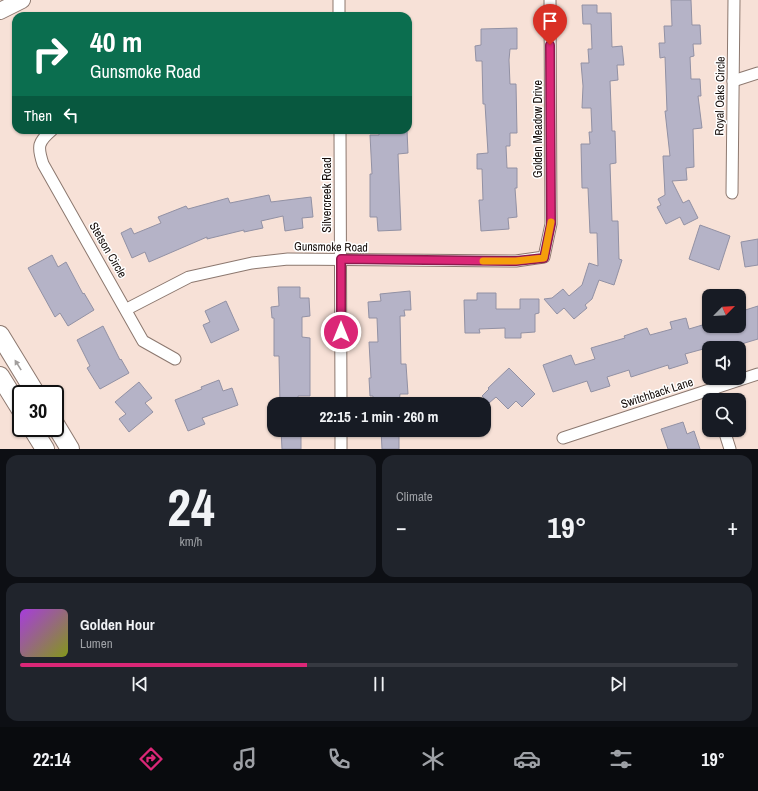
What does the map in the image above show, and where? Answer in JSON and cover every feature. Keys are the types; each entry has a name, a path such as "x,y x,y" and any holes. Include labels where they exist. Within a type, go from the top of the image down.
{"main road":[{"path":"0,11 22,0"},
{"path":"0,335 31,385"},
{"path":"0,376 12,395"},
{"path":"38,437 45,449"},
{"path":"63,437 70,449"}],"street":[{"path":"339,0 339,12"},
{"name":"Golden Meadow Drive","path":"544,258 551,224 550,0"},
{"name":"Royal Oaks Circle","path":"732,193 734,0"},
{"path":"733,81 758,73"},
{"name":"Stetson Circle","path":"47,134 40,140 39,152 43,164 144,341 174,359"},
{"name":"Silvercreek Road","path":"340,134 341,397"},
{"name":"Gunsmoke Road","path":"126,309 189,277 252,263 288,260 341,259 509,261 544,258"},
{"name":"Switchback Lane","path":"563,438 758,374"},
{"path":"712,389 713,393"},
{"path":"341,437 341,449"},
{"path":"726,437 730,449"}],"building":[{"path":"671,0 691,0 692,25 700,25 701,44 693,44 694,56 690,57 691,79 700,79 701,96 698,96 702,128 693,129 694,167 686,168 687,180 672,181 683,203 689,200 698,218 684,225 680,217 666,224 657,207 661,205 658,199 665,195 663,156 670,156 665,111 667,111 665,57 660,58 659,43 665,43 664,26 672,26"},
{"path":"582,5 597,5 597,13 611,13 612,47 622,46 624,65 617,65 618,80 610,81 612,131 615,131 616,163 610,164 612,221 618,221 619,259 622,260 614,285 599,280 592,299 585,305 587,308 574,319 564,308 557,314 544,299 552,298 563,289 569,296 582,285 589,263 598,266 597,233 590,233 588,188 582,188 581,144 590,144 589,132 592,132 591,108 582,108 583,86 581,63 589,63 588,49 592,49 591,24 583,24"},
{"path":"517,28 517,49 510,49 509,60 510,84 516,84 517,133 510,133 510,146 506,146 507,168 517,168 517,188 515,188 517,217 508,218 509,229 481,231 479,200 483,200 482,169 477,169 477,154 488,153 485,104 483,104 482,61 476,61 475,46 481,45 481,29"},
{"path":"407,134 408,153 398,154 401,230 378,231 377,217 370,217 370,174 372,174 370,135"},
{"path":"269,195 271,202 311,197 313,217 302,218 303,228 285,231 283,216 261,221 263,228 244,232 244,230 207,239 207,237 149,262 145,252 132,258 121,233 131,228 134,234 161,223 158,217 186,206 188,209 228,198 230,203"},
{"path":"700,225 730,236 719,270 689,259"},
{"path":"758,239 758,265 745,267 741,242"},
{"path":"52,255 58,267 66,262 83,294 84,293 94,310 68,326 60,313 55,317 28,268"},
{"path":"278,287 300,287 300,298 309,298 310,316 302,317 302,337 310,338 310,396 280,397 279,356 274,356 274,318 272,318 271,307 279,306"},
{"path":"410,291 411,310 404,310 405,316 400,316 401,364 406,364 408,394 400,394 400,397 370,396 369,378 371,378 369,342 378,342 377,318 369,318 368,302 381,301 380,294"},
{"path":"477,293 496,293 496,309 520,309 520,299 539,299 539,313 535,314 535,332 521,333 521,338 505,338 505,328 479,329 480,333 465,333 464,300 477,300"},
{"path":"226,301 239,330 211,343 203,325 210,322 205,311"},
{"path":"758,306 758,339 746,343 746,341 702,341 702,349 685,354 688,363 669,369 668,365 631,377 629,370 607,377 610,386 591,392 587,381 553,392 543,365 571,355 575,365 595,359 591,348 625,338 624,336 647,328 650,335 672,329 670,322 686,318 689,329 702,325 702,333 746,333 746,310"},
{"path":"103,326 120,360 121,359 129,373 100,389 87,368 90,366 77,340"},
{"path":"509,368 535,394 522,407 516,401 508,409 496,397 491,401 491,397 482,396 489,389 488,388"},
{"path":"219,380 223,391 232,388 238,405 202,418 205,424 188,431 175,400"},
{"path":"139,382 152,398 145,403 153,412 129,432 119,419 126,414 115,402"},
{"path":"683,422 687,434 694,431 700,449 668,449 661,429"},
{"path":"281,437 301,437 301,449 282,449"},
{"path":"381,437 399,437 399,449 382,449"}],"slow traffic":[{"path":"483,261 516,261 544,258 551,222"}],"route":[{"path":"341,332 341,259 516,261 544,258 551,224 550,45"}]}
